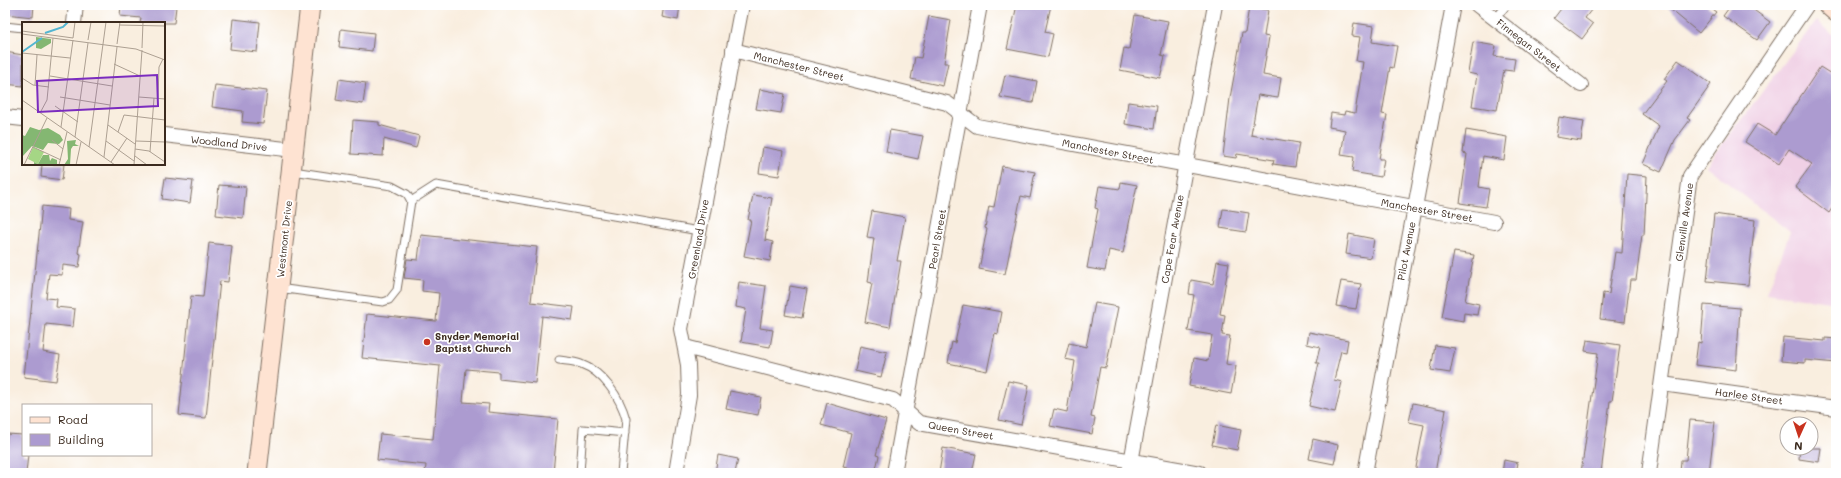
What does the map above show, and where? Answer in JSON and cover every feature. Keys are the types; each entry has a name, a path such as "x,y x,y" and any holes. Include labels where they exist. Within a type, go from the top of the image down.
{"street":[{"path":"74,22 76,5"},
{"name":"Westmont Drive","path":"257,473 310,5"},
{"name":"Greenland Drive","path":"676,473 689,395 688,365 681,329 742,5"},
{"name":"Pearl Street","path":"894,473 980,5"},
{"name":"Cape Fear Avenue","path":"1130,467 1215,5"},
{"name":"Pilot Avenue","path":"1365,473 1453,5"},
{"name":"Finnegan Street","path":"1477,5 1581,85"},
{"name":"Glenville Avenue","path":"1649,473 1690,176 1807,5"},
{"path":"1828,5 1836,12"},
{"name":"Manchester Street","path":"733,50 947,103 977,126 1494,222"},
{"path":"5,118 22,120"},
{"name":"Woodland Drive","path":"165,135 294,150"},
{"name":"Queen Street","path":"685,347 893,400 919,423 1130,467 1200,473"},
{"name":"Harlee Street","path":"1662,384 1836,408"}],"lane":[{"path":"1495,19 1507,5"},
{"path":"5,26 22,28"},
{"path":"278,288 383,302 389,300 397,290 410,201 407,194 392,186 292,171"},
{"path":"410,201 436,186 699,231"},
{"path":"559,360 581,364 593,371 608,384 624,411 626,419 621,473"},
{"path":"580,473 583,429 625,433"}],"shaded area":[{"path":"1816,21 1836,37 1836,303 1767,293 1790,232 1706,166"}],"building":[{"path":"5,5 34,5 33,17 5,14"},
{"path":"121,5 157,5 176,7 174,23 140,22 141,18 120,16"},
{"path":"664,5 680,5 678,20 662,17"},
{"path":"1017,5 1051,5 1045,32 1053,34 1048,57 1007,49"},
{"path":"1564,5 1595,5 1585,18 1593,24 1582,39 1554,18"},
{"path":"1665,5 1706,5 1716,12 1699,33"},
{"path":"1731,5 1747,5 1770,22 1757,40 1723,16"},
{"path":"1249,7 1268,10 1264,36 1269,37 1263,75 1281,78 1278,98 1258,95 1251,135 1299,143 1295,167 1273,164 1274,160 1237,154 1236,158 1223,156 1230,98 1242,33 1245,33"},
{"path":"1135,15 1168,21 1161,55 1165,56 1160,78 1120,70 1124,48 1129,49"},
{"path":"929,16 951,20 944,63 948,63 943,86 911,79 915,57 921,58"},
{"path":"233,19 260,22 257,52 230,49"},
{"path":"1354,23 1374,26 1372,42 1397,46 1393,68 1390,67 1382,114 1387,115 1379,159 1384,159 1381,177 1352,172 1354,157 1341,155 1345,130 1329,127 1331,113 1344,115 1345,111 1355,113 1363,62 1356,61 1360,37 1352,36"},
{"path":"341,29 374,33 372,51 339,47"},
{"path":"1473,42 1496,46 1494,56 1515,59 1513,71 1504,70 1497,110 1472,106 1477,75 1468,73"},
{"path":"5,52 22,55 22,86 5,84"},
{"path":"1678,60 1711,84 1687,118 1690,120 1675,140 1661,172 1643,164 1659,126 1642,114 1667,81 1664,79"},
{"path":"1820,67 1836,77 1836,202 1829,213 1795,187 1812,164 1789,149 1779,164 1745,142 1757,124 1775,135"},
{"path":"1005,75 1037,81 1033,103 1000,97"},
{"path":"339,79 366,83 363,104 336,100"},
{"path":"215,85 267,91 263,124 242,122 243,111 212,107"},
{"path":"760,89 785,94 781,113 756,109"},
{"path":"1128,102 1157,106 1154,129 1125,124"},
{"path":"1559,117 1584,121 1581,141 1556,137"},
{"path":"353,120 379,122 379,125 419,136 416,148 384,139 383,156 351,154"},
{"path":"890,130 923,136 918,159 886,152"},
{"path":"1466,130 1507,137 1504,160 1483,156 1479,187 1489,189 1486,207 1460,203 1467,154 1463,153"},
{"path":"763,147 783,151 779,176 759,173"},
{"path":"42,165 64,165 62,180 41,177"},
{"path":"1002,166 1035,172 1030,198 1021,196 1005,274 979,269 987,229 985,228 989,206 994,207"},
{"path":"1627,174 1647,176 1644,235 1642,235 1636,280 1630,280 1625,322 1600,319 1603,293 1609,294 1615,252 1622,253"},
{"path":"165,178 193,181 190,203 162,199"},
{"path":"1121,182 1137,185 1123,253 1109,250 1105,271 1087,268 1098,209 1095,208 1099,186 1120,189"},
{"path":"219,185 246,187 243,218 216,215"},
{"path":"753,195 772,198 765,240 773,242 770,261 744,256 751,220 748,220"},
{"path":"42,206 69,209 68,220 83,222 78,253 81,254 79,267 63,265 62,275 49,274 46,298 57,299 56,307 75,309 73,327 46,324 43,352 60,355 56,381 24,377"},
{"path":"1223,209 1249,213 1246,232 1220,228"},
{"path":"872,211 905,217 897,261 901,261 890,327 865,322 872,283 868,282 874,238 867,237"},
{"path":"1714,214 1755,220 1748,285 1707,281"},
{"path":"1349,234 1374,239 1371,258 1346,254"},
{"name":"Snyder Memorial Baptist Church","path":"421,235 537,247 531,302 574,307 572,320 542,316 535,383 499,379 499,372 466,369 463,402 489,404 488,412 558,419 553,473 425,473 426,465 377,460 380,434 433,439 440,366 362,358 367,314 436,321 439,293 422,291 423,280 404,278 407,259 418,260"},
{"path":"209,243 232,246 228,282 220,281 206,418 179,415 191,296 203,297"},
{"path":"1454,252 1474,255 1465,301 1479,304 1477,315 1464,313 1463,321 1442,317"},
{"path":"1217,261 1229,263 1220,314 1225,315 1222,335 1230,336 1226,364 1236,366 1231,394 1189,386 1194,358 1208,361 1212,335 1188,331 1194,295 1189,294 1191,280 1213,284"},
{"path":"1341,281 1361,284 1356,309 1336,306"},
{"path":"739,282 766,286 760,328 773,330 770,347 741,342 746,309 736,307"},
{"path":"790,286 807,289 802,318 785,315"},
{"path":"1095,303 1118,307 1106,368 1100,367 1091,417 1095,418 1092,434 1050,426 1054,409 1067,412 1075,361 1065,359 1069,343 1086,347"},
{"path":"963,305 1002,312 998,334 995,333 987,371 948,363 952,342 955,343"},
{"path":"1704,305 1740,308 1736,370 1695,365 1698,342 1701,343"},
{"path":"1309,332 1348,340 1346,352 1341,351 1334,380 1342,382 1335,412 1309,406 1319,363 1316,363 1320,347 1307,344"},
{"path":"1783,337 1825,341 1825,338 1836,339 1836,363 1805,360 1805,363 1781,361"},
{"path":"1587,340 1620,345 1612,401 1610,401 1601,473 1581,473 1598,353 1585,351"},
{"path":"1435,345 1455,348 1450,373 1431,370"},
{"path":"860,346 887,352 881,377 855,371"},
{"path":"1008,381 1029,385 1021,425 999,420"},
{"path":"730,391 761,397 758,415 726,409"},
{"path":"827,403 886,420 876,455 879,456 875,473 843,467 851,433 821,425"},
{"path":"1413,403 1446,410 1435,473 1415,473 1424,425 1409,422"},
{"path":"1690,420 1715,422 1709,473 1680,473 1681,460 1686,460"},
{"path":"1216,425 1241,430 1237,450 1212,445"},
{"path":"7,434 22,435 22,456 28,456 26,473 5,473"},
{"path":"1313,439 1338,445 1334,464 1309,459"},
{"path":"943,448 976,454 972,473 939,473"},
{"path":"1819,448 1821,448 1819,462 1799,459 1799,456 1819,456"},
{"path":"718,455 738,459 735,473 715,473"},
{"path":"1504,460 1518,463 1516,473 1502,473"}],"place":[{"name":"Snyder Memorial Baptist Church","path":"427,342"}]}
